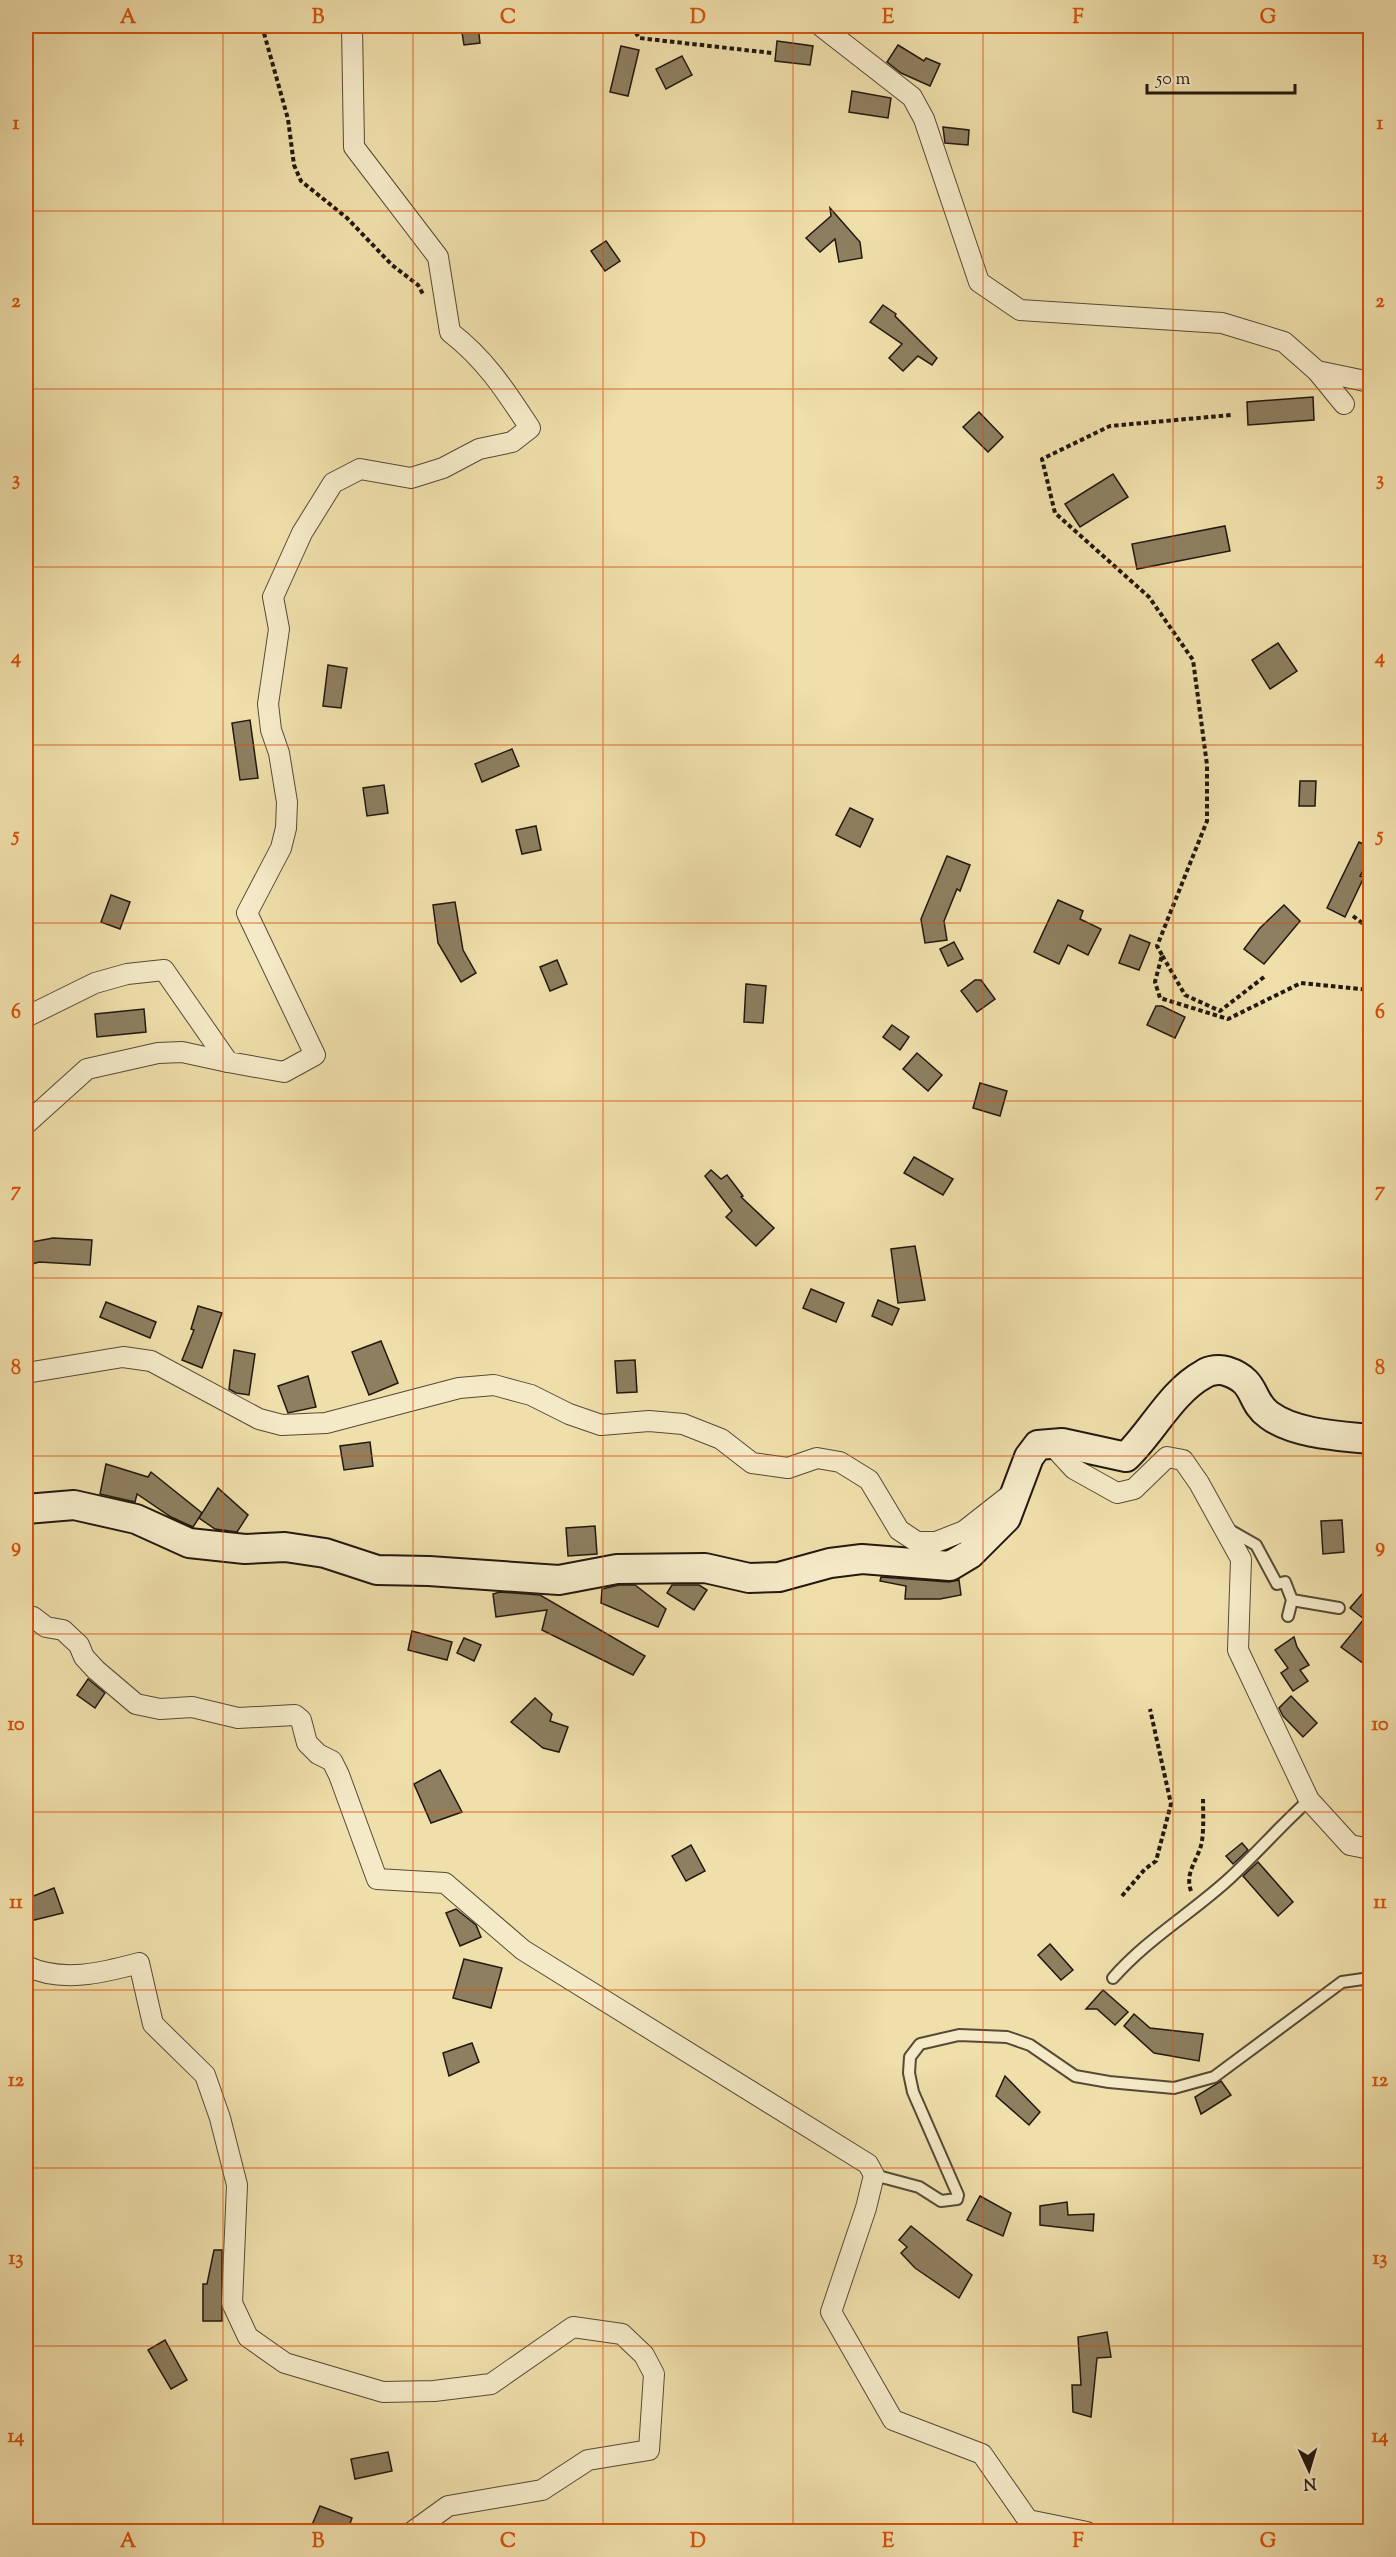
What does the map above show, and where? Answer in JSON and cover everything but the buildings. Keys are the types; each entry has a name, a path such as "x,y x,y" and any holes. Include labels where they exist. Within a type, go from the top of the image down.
{"main road":[{"path":"26,1509 74,1505 136,1520 189,1543 245,1550 285,1547 360,1563 377,1570 429,1571 560,1580 617,1569 705,1569 749,1578 779,1577 830,1563 862,1559 950,1566 970,1554 1006,1518 1029,1457 1038,1445 1070,1444 1126,1457 1179,1395 1205,1373 1221,1369 1242,1376 1268,1415 1287,1424 1320,1434 1371,1439"}],"street":[{"path":"26,1124 87,1069 158,1053 182,1052 284,1072 315,1054 247,913 281,848 286,828 287,802 279,753 271,730 268,704 279,629 273,597 302,533 333,483 360,469 411,478 443,468 479,449 512,442 530,428 496,376 472,349 450,332 438,257 354,147 352,26"},
{"path":"821,26 912,97 924,119 979,282 1020,310 1222,323 1284,342 1317,371 1344,404"},
{"path":"1317,371 1371,382"},
{"path":"26,1017 95,983 164,970 228,1062"},
{"path":"26,1373 123,1357 151,1361 259,1419 282,1425 326,1423 459,1388 494,1385 531,1395 569,1414 601,1425 649,1421 683,1424 721,1439 752,1463 788,1468 817,1458 840,1462 869,1480 899,1530 917,1542 936,1542 964,1531 1017,1490"},
{"path":"1052,1445 1074,1469 1117,1493 1134,1489 1167,1457 1183,1460 1223,1525 1240,1559 1238,1650 1309,1800 1350,1845 1371,1849"},
{"path":"26,1617 33,1617 46,1627 63,1630 79,1645 84,1657 96,1670 136,1704 160,1709 192,1707 238,1718 295,1715 301,1720 307,1743 318,1754 332,1761 377,1879 445,1883 523,1950 868,2164 874,2175 866,2208 831,2312 893,2420 982,2454 1028,2520 1088,2532"},
{"path":"26,1966 60,1974 95,1975 139,1963 153,2025 205,2075 220,2118 237,2185 232,2303 248,2337 285,2363 383,2392 423,2391 491,2384 573,2327 622,2334 644,2355 654,2374 649,2450 588,2460 542,2490 447,2506 412,2532"}],"lane":[{"path":"1223,1525 1256,1545 1277,1584 1285,1582 1292,1600 1288,1616"},
{"path":"1292,1600 1340,1608"},
{"path":"1113,1977 1134,1954 1231,1877 1274,1832 1309,1800"},
{"path":"874,2175 919,2187 941,2200 957,2199 958,2195 913,2092 909,2073 910,2057 915,2049 927,2041 959,2035 1007,2037 1030,2045 1076,2076 1109,2082 1174,2088 1214,2077 1342,1982 1362,1979 1371,1983"}],"path":[{"path":"262,26 288,119 294,165 300,181 347,218 392,264 418,285 441,327 451,329"},
{"path":"632,26 639,38 772,53"},
{"path":"1231,415 1110,426 1042,459 1055,513 1149,597 1193,660 1207,765 1207,821 1157,946 1185,995 1220,1011 1264,977"},
{"path":"1353,916 1371,929"},
{"path":"1162,955 1155,982 1160,998 1228,1019 1301,983 1371,990"},
{"path":"1122,1896 1144,1869 1156,1861 1171,1804 1150,1709"},
{"path":"1196,1906 1189,1884 1192,1864 1202,1843 1203,1797"}]}
